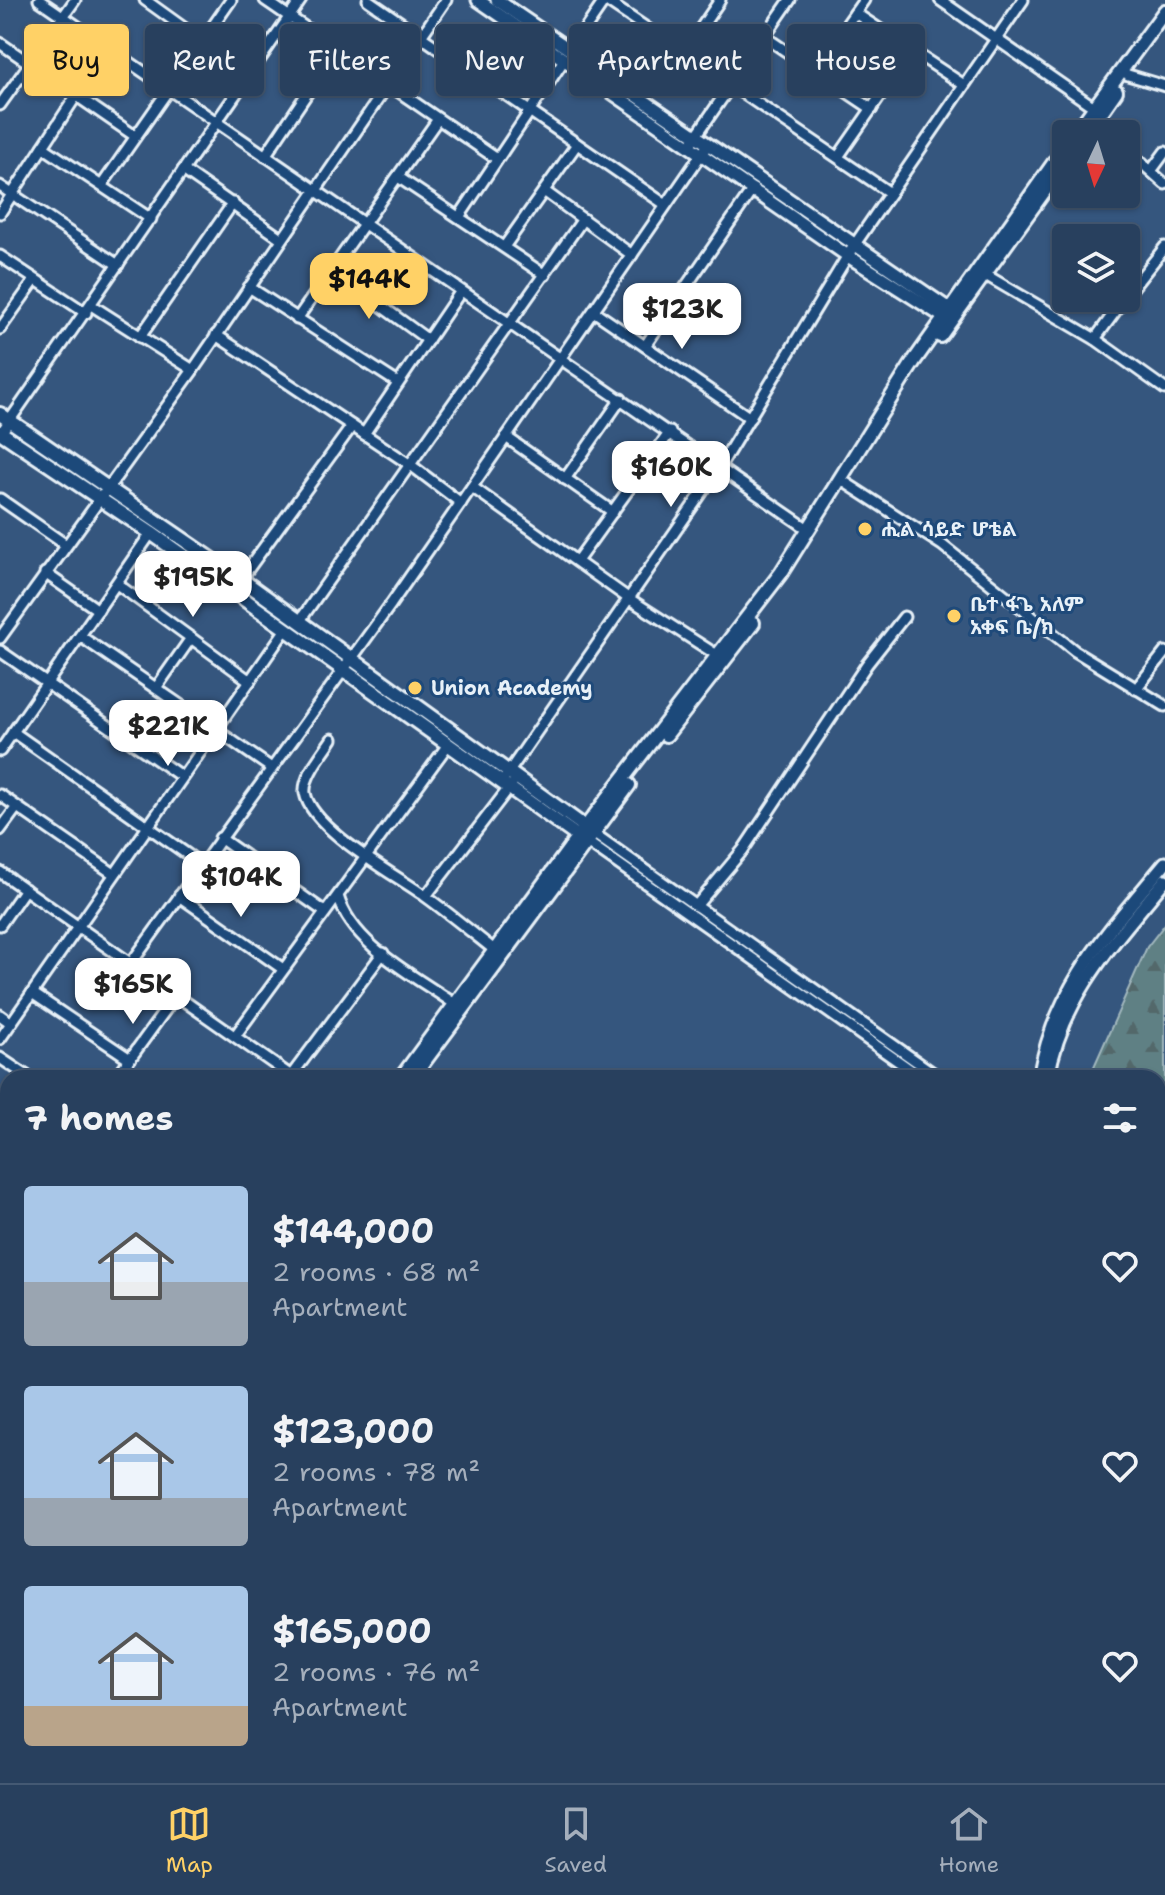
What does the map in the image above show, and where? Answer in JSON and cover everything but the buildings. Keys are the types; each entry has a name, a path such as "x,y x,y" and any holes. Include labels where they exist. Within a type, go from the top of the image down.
{"main road":[{"path":"1085,120 1165,11"},
{"path":"1096,120 1165,25"},
{"path":"407,1070 781,573 949,315 1052,166"},
{"path":"720,656 788,577 949,315 984,274 1052,180"},
{"path":"5,417 109,485 241,579 512,775 586,835"},
{"path":"1,432 236,592 504,787 586,835"},
{"path":"417,1070 458,1006"}],"street":[{"path":"39,0 145,73"},
{"path":"58,24 75,0"},
{"path":"145,0 178,24"},
{"path":"214,24 231,0"},
{"path":"265,0 300,24"},
{"path":"1,432 5,417 88,309 301,0"},
{"path":"368,0 403,24"},
{"path":"446,0 420,36 666,205"},
{"path":"478,0 567,56 850,251"},
{"path":"497,0 567,56"},
{"path":"589,24 605,0 641,24"},
{"path":"771,28 790,0"},
{"path":"847,24 864,0"},
{"path":"940,0 1094,107"},
{"path":"426,896 504,787 628,598 719,468 850,251 1023,0"},
{"path":"702,24 717,1"},
{"path":"855,13 871,24"},
{"path":"0,43 24,61"},
{"path":"459,217 569,53"},
{"path":"925,61 964,85"},
{"path":"0,105 24,73"},
{"path":"1128,75 1165,86"},
{"path":"0,213 76,96 135,136"},
{"path":"102,185 163,96"},
{"path":"178,96 808,529"},
{"path":"265,156 305,96"},
{"path":"0,638 193,370 380,96"},
{"path":"405,96 497,159"},
{"path":"692,142 724,96"},
{"path":"748,96 890,193"},
{"path":"852,96 872,109"},
{"path":"838,157 881,96"},
{"path":"297,319 366,226 438,119"},
{"path":"504,247 577,144"},
{"path":"43,147 151,219"},
{"path":"705,150 753,189 949,315"},
{"path":"132,962 351,659 705,150"},
{"path":"1151,171 1165,152"},
{"path":"1140,161 1165,184"},
{"path":"183,170 282,239"},
{"path":"398,177 545,275"},
{"path":"0,186 118,265"},
{"path":"645,346 753,189"},
{"path":"544,191 632,255"},
{"path":"140,337 233,203"},
{"path":"299,622 412,466 583,219"},
{"path":"1140,278 1165,247"},
{"path":"0,256 35,280 140,337 193,370"},
{"path":"333,271 428,340"},
{"path":"984,274 1095,339 1165,389"},
{"path":"0,329 35,280"},
{"path":"249,287 398,383"},
{"path":"364,434 461,291"},
{"path":"595,312 750,418"},
{"path":"1095,339 1114,312"},
{"path":"216,335 412,466 461,503"},
{"path":"565,479 621,399"},
{"path":"236,592 241,579 352,426"},
{"path":"577,561 670,432"},
{"path":"506,437 613,512"},
{"path":"846,483 942,545 1036,623 1165,706"},
{"path":"472,487 628,598 720,656"},
{"path":"0,499 66,545"},
{"path":"0,751 151,533"},
{"path":"45,573 98,610"},
{"path":"117,584 250,681"},
{"path":"696,906 743,850 867,664 904,617"},
{"path":"0,1039 286,629"},
{"path":"80,636 270,767"},
{"path":"156,688 191,638"},
{"path":"0,651 182,777"},
{"path":"1136,689 1165,652"},
{"path":"13,732 201,864"},
{"path":"332,739 311,774 306,795 340,838 426,896 497,952"},
{"path":"235,1036 447,746"},
{"path":"0,795 114,874"},
{"path":"0,830 17,807"},
{"path":"586,835 696,906 929,1070"},
{"path":"586,835 911,1070"},
{"path":"220,838 325,912"},
{"path":"1041,1070 1050,1028 1072,981 1165,863"},
{"path":"0,872 283,1070"},
{"path":"1050,1070 1070,1006 1107,948 1165,880"},
{"path":"0,925 25,889"},
{"path":"179,896 283,969"},
{"path":"338,896 353,925 383,953 458,1006"},
{"path":"298,1070 383,953"},
{"path":"32,993 130,1059"},
{"path":"122,1070 177,994"},
{"path":"0,1015 11,1023"},
{"path":"0,1058 18,1070"}],"green space":[{"path":"1165,924 1165,1070 1093,1070 1147,947"}],"place":[{"name":"ሒል ሳይድ ሆቴል","path":"865,529"},
{"name":"ቤተ ፋጌ አለም አቀፍ ቤ/ክ","path":"954,616"},
{"name":"Union Academy","path":"415,688"}]}
